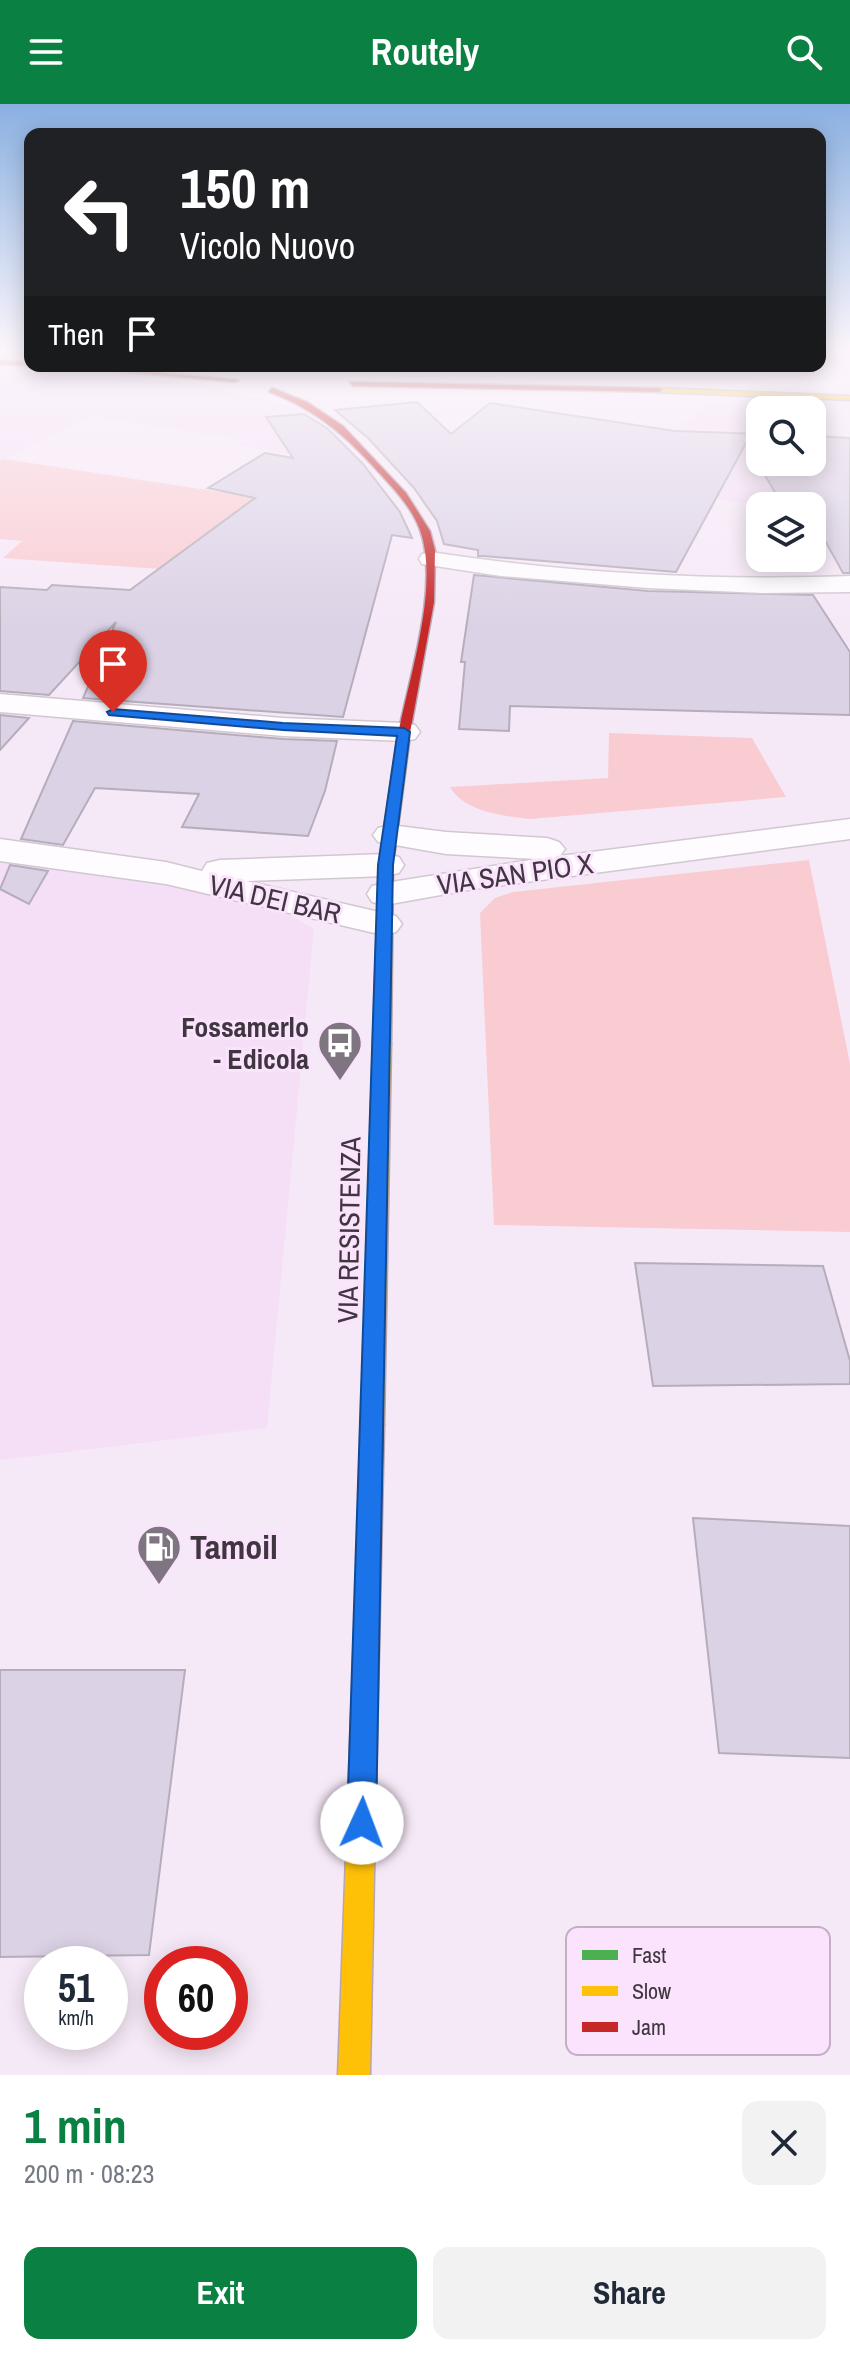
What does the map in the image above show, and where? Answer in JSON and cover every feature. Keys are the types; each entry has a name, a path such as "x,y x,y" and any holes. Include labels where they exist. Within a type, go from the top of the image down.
{"main road":[{"name":"VIA RESISTENZA","path":"354,2075 373,1461 386,880 404,732 430,590 431,559 427,534 418,516 356,442"}],"street":[{"path":"431,559 506,570 721,585 778,588 850,584"},
{"path":"0,703 283,727 404,732"},
{"name":"VIA SAN PIO X","path":"386,880 474,878 850,829"},
{"name":"VIA SAN PIO X","path":"386,880 446,843 645,856"},
{"name":"VIA DEI BAR","path":"0,850 166,873 386,880"},
{"name":"VIA DEI BAR","path":"166,873 386,880"}],"shaded area":[{"path":"0,442 38,442 0,461"},
{"path":"240,442 322,442 327,449 312,458 237,445"},
{"path":"663,442 746,442 746,476 826,476 826,442 842,442 850,460 824,492 746,492 746,503 618,482"},
{"path":"4,459 265,499 159,569 3,558 22,541 0,539 0,461"},
{"path":"609,733 752,738 786,797 530,819 475,807 456,795 450,787 608,778"},
{"path":"0,857 174,885 274,905 314,929 267,1428 0,1460"},
{"path":"809,860 850,1064 850,1232 494,1225 480,913 495,898 513,892"}],"building":[{"path":"282,442 341,442 363,464 400,512 412,538 392,535 343,717 83,698 116,622 49,695 0,691 0,587 47,590 52,585 130,590 255,498 208,488 265,453 293,458"},
{"path":"372,442 746,442 676,572 478,556 478,550 444,544 437,521 414,488"},
{"path":"826,442 850,442 850,573 843,573 826,542 826,492 775,492 765,476 826,476"},
{"path":"474,575 648,591 813,595 850,652 850,715 510,706 509,731 459,729 465,662 461,662"},
{"path":"0,715 29,718 0,750"},
{"path":"73,721 337,741 325,791 308,836 182,827 199,794 95,788 63,845 21,839"},
{"path":"10,865 48,871 29,904 0,889"},
{"path":"635,1263 823,1266 850,1361 850,1384 653,1386"},
{"path":"693,1518 850,1526 850,1758 719,1753"},
{"path":"0,1670 185,1670 150,1946 144,1946 144,1955 128,1955 128,1946 24,1946 24,1957 0,1957"}],"traffic: fast":[{"path":"382,1044 386,865 404,735"}],"traffic: slow":[{"path":"373,1425 382,1044"},
{"path":"354,2075 361,1827"}],"traffic: jam":[{"path":"355,442 416,512 430,550 431,574 425,631 404,735"},
{"path":"361,1827 373,1425"}],"place":[{"name":"Fossamerlo - Edicola","path":"340,1082"},
{"name":"Tamoil","path":"159,1586"}],"route":[{"path":"113,712 283,727 404,732 386,865 383,924 362,1823"}]}
